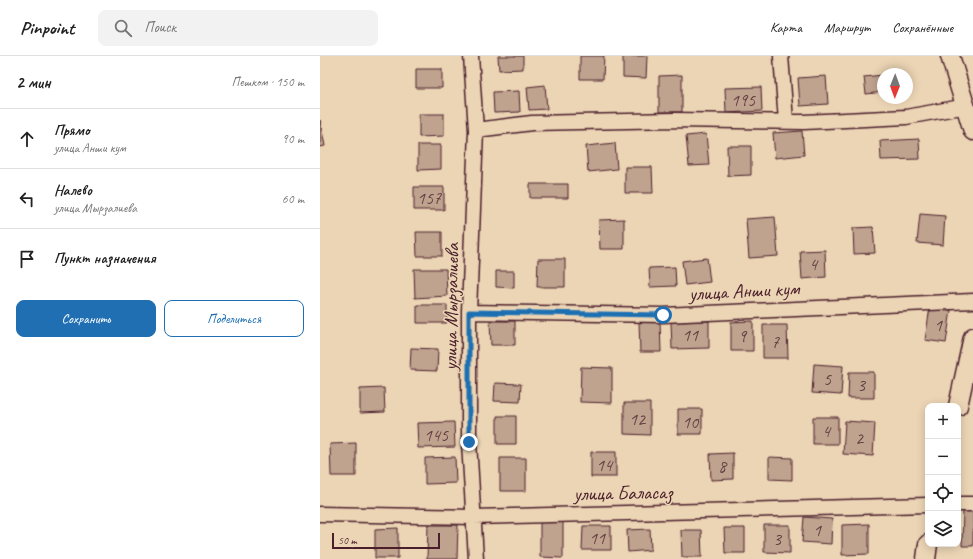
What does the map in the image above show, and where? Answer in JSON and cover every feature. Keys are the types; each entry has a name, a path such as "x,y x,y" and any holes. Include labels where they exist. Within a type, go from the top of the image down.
{"main road":[{"path":"950,56 967,106 973,131"},
{"path":"959,403 973,337"},
{"path":"926,559 928,547"}],"street":[{"name":"улица Мырзалиева","path":"471,56 476,130 469,312 469,442 476,559"},
{"path":"781,56 786,121"},
{"path":"476,130 532,122 675,120 786,121 906,117 967,106"},
{"name":"улица Анши кум","path":"469,312 663,315 973,301"},
{"path":"961,504 973,504"},
{"name":"улица Баласаз","path":"320,514 473,517 925,505"}],"building":[{"path":"498,56 523,56 523,69 499,70"},
{"path":"580,56 604,56 603,79 580,79"},
{"path":"623,56 647,56 646,78 623,77"},
{"path":"416,69 442,69 442,88 416,88"},
{"path":"682,75 682,112 659,112 659,76"},
{"path":"826,76 828,104 800,106 798,78"},
{"path":"877,76 877,93 866,94 864,77"},
{"path":"545,85 547,109 529,110 527,87"},
{"path":"761,87 762,111 726,113 725,88"},
{"path":"519,91 520,112 494,113 493,92"},
{"path":"419,114 444,114 444,136 419,137"},
{"path":"320,120 325,146 320,147"},
{"path":"802,131 804,155 775,158 773,133"},
{"path":"706,134 709,165 689,166 686,136"},
{"path":"919,139 920,159 881,160 880,141"},
{"path":"615,143 617,169 588,172 586,146"},
{"path":"418,145 441,145 441,169 418,170"},
{"path":"727,146 751,146 751,175 728,176"},
{"path":"625,167 652,167 653,193 625,193"},
{"path":"530,184 568,184 568,198 530,198"},
{"path":"414,187 444,187 444,210 414,210"},
{"path":"920,214 945,216 943,245 917,243"},
{"path":"775,217 778,256 749,258 746,219"},
{"path":"624,219 624,249 600,249 599,220"},
{"path":"873,227 875,253 854,254 853,228"},
{"path":"416,232 442,232 442,256 417,256"},
{"path":"825,250 826,277 802,279 800,251"},
{"path":"707,258 710,282 685,285 682,261"},
{"path":"538,259 565,259 565,287 537,287"},
{"path":"675,267 676,286 650,287 649,268"},
{"path":"414,269 446,269 447,296 415,298"},
{"path":"496,271 514,271 514,288 496,287"},
{"path":"417,305 447,305 447,323 417,323"},
{"path":"930,307 951,310 946,343 925,340"},
{"path":"490,321 515,321 515,345 491,345"},
{"path":"660,321 661,352 640,352 639,322"},
{"path":"709,321 709,348 672,349 671,322"},
{"path":"753,321 753,351 731,351 731,322"},
{"path":"763,325 787,325 788,358 763,358"},
{"path":"411,348 438,349 437,371 410,370"},
{"path":"814,364 843,366 841,395 812,393"},
{"path":"581,367 612,368 612,403 580,402"},
{"path":"849,372 874,372 874,398 848,398"},
{"path":"495,383 521,384 520,402 494,401"},
{"path":"384,388 385,412 360,413 360,389"},
{"path":"624,403 650,403 650,435 624,434"},
{"path":"678,409 702,409 702,434 678,434"},
{"path":"497,416 516,416 516,444 497,444"},
{"path":"813,417 838,417 838,444 813,444"},
{"path":"845,421 875,423 873,456 843,454"},
{"path":"454,422 455,447 418,448 417,423"},
{"path":"356,443 356,476 331,476 330,444"},
{"path":"591,452 616,452 616,477 591,477"},
{"path":"733,453 733,479 711,480 710,454"},
{"path":"455,457 456,483 425,484 425,458"},
{"path":"769,457 792,458 792,480 769,479"},
{"path":"500,458 526,458 526,491 500,491"},
{"path":"963,510 973,510 973,546 962,546"},
{"path":"804,517 832,519 831,544 802,542"},
{"path":"540,521 563,522 563,558 540,557"},
{"path":"869,524 869,554 842,555 842,525"},
{"path":"428,525 458,525 457,559 427,559"},
{"path":"764,525 790,525 790,553 764,552"},
{"path":"583,526 611,526 611,550 582,550"},
{"path":"398,528 398,558 375,558 375,529"},
{"path":"724,528 745,528 745,553 725,553"},
{"path":"650,529 651,550 628,552 627,530"},
{"path":"681,530 701,530 702,557 682,557"}],"route":[{"path":"469,442 469,312 663,315"}]}
